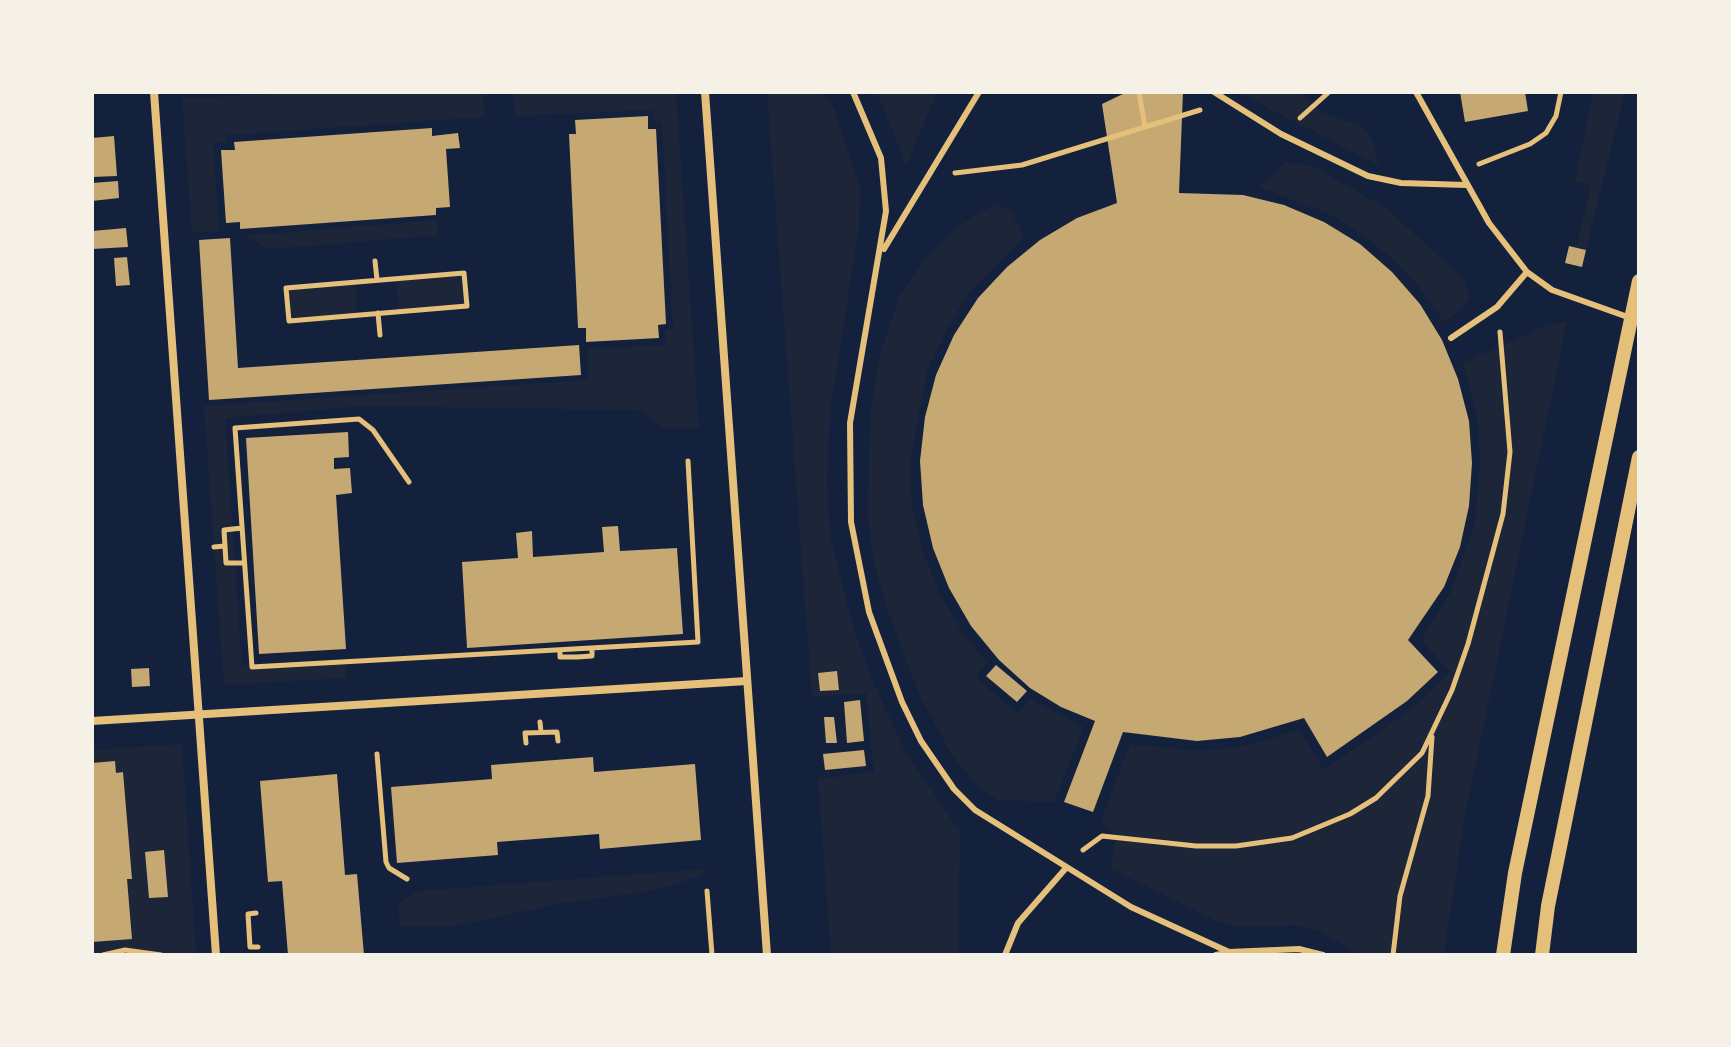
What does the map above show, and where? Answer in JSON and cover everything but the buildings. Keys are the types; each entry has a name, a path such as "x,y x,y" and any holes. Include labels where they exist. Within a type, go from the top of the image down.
{"street":[{"path":"154,92 216,955"},
{"path":"705,92 767,955"},
{"path":"1503,955 1515,873 1634,320 1639,281"},
{"path":"1542,955 1548,906 1639,457"},
{"path":"92,721 747,681"}],"lane":[{"path":"853,92 870,129 886,182 882,252 859,360 850,423 848,477 851,522 869,612 902,702 921,741 946,778 975,810 1066,868 1172,929 1229,952"},
{"path":"882,252 979,92"},
{"path":"1214,92 1281,134 1350,169 1387,181 1466,185"},
{"path":"1416,92 1489,223 1527,272 1552,290 1634,320"},
{"path":"1451,338 1497,307 1527,272"},
{"path":"1005,955 1018,923 1066,868"},
{"path":"1216,955 1299,949 1323,955"}],"path":[{"path":"1139,92 1145,127"},
{"path":"1281,134 1329,92"},
{"path":"1460,172 1530,144 1546,133 1556,116 1561,92"},
{"path":"926,175 1022,165 1182,116 1222,98"},
{"path":"375,261 377,280"},
{"path":"464,273 467,306 378,313 289,321 286,288 464,273"},
{"path":"1066,868 1102,836 1236,846 1292,838 1324,826 1376,798 1409,768 1432,737 1468,644 1491,565 1508,484 1509,413 1497,307"},
{"path":"378,313 380,335"},
{"path":"409,482 373,430 359,419 235,428 252,667 698,642 688,461"},
{"path":"242,528 224,530 226,563 244,563"},
{"path":"214,547 225,546"},
{"path":"560,650 560,657 576,660 592,656 592,648"},
{"path":"540,722 541,732"},
{"path":"526,743 525,733 557,732 558,741"},
{"path":"1393,955 1400,896 1430,783 1432,737"},
{"path":"377,754 386,862 389,868 407,879"},
{"path":"707,891 712,955"},
{"path":"256,913 248,914 250,947 258,947"},
{"path":"240,931 249,930"},
{"path":"103,955 135,950 161,955"}],"shaded area":[{"path":"302,92 483,92 484,117 227,135 227,142 213,143 219,231 192,233 182,99"},
{"path":"514,92 676,92 699,429 663,428 643,412 633,410 361,406 225,418 242,667 346,662 347,678 224,685 204,406 588,380 587,349 666,345 665,330 673,329 662,123 654,123 653,110 515,116"},
{"path":"767,92 822,92 834,108 860,186 859,226 830,413 827,478 830,535 854,630 875,686 904,749 960,832 958,955 831,955 818,779 874,772 866,693 812,697"},
{"path":"877,92 937,92 906,166 887,116"},
{"path":"1238,92 1301,92 1322,112 1366,129 1375,146 1378,165"},
{"path":"1593,92 1625,92 1586,250 1576,248 1591,186 1575,181"},
{"path":"1286,162 1312,166 1386,208 1465,280 1469,297 1464,306 1444,323 1427,296 1399,265 1364,235 1327,213 1259,187"},
{"path":"995,204 1011,210 1024,238 971,290 947,328 927,371 910,462 912,506 922,549 939,592 962,632 987,663 976,678 1018,714 1030,699 1084,727 1054,802 996,800 977,785 951,754 918,692 885,603 874,562 868,518 870,416 880,355 899,298 924,260 956,228"},
{"path":"437,220 438,235 270,249 244,236"},
{"path":"464,273 467,306 399,312 396,279"},
{"path":"355,282 357,315 289,321 286,288"},
{"path":"1567,321 1464,821 1444,955 1362,955 1317,930 1294,925 1242,927 1217,921 1111,869 1116,836 1101,820 1130,744 1196,751 1241,747 1299,730 1324,770 1413,708 1450,672 1421,640 1452,590 1475,523 1480,458 1477,417 1463,363 1550,324"},
{"path":"182,744 196,955 92,955 92,750"},
{"path":"707,869 699,877 645,892 567,902 455,926 400,926 398,903 418,891"}]}
